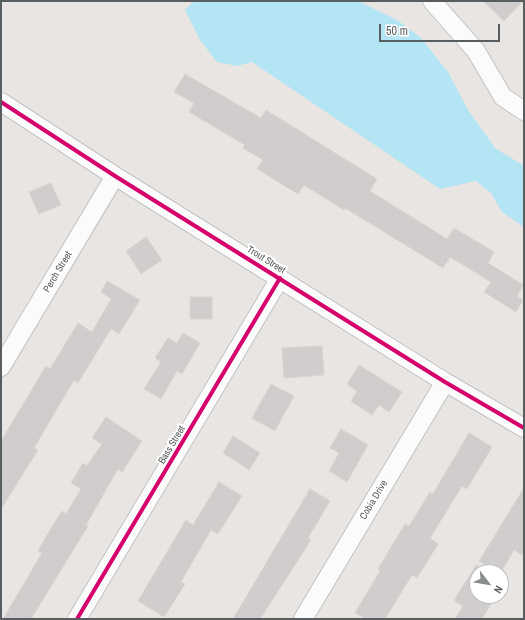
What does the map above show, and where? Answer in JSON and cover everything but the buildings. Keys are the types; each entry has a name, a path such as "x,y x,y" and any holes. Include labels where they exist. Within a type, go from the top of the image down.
{"street":[{"path":"432,1 476,51 503,97 524,111"},
{"name":"Trout Street","path":"1,102 115,176 445,382 524,428"},
{"name":"Perch Street","path":"1,367 115,176"},
{"name":"Bass Street","path":"77,619 280,278"},
{"name":"Cobia Drive","path":"303,619 445,382"}],"water":[{"path":"358,1 397,20 421,38 448,72 468,110 495,148 524,166 524,227 502,212 491,193 476,181 440,189 252,62 237,66 217,62 200,40 185,10 193,2"}],"cycle path":[{"path":"1,102 115,176 445,382 524,428"},
{"path":"77,619 280,278"}]}
